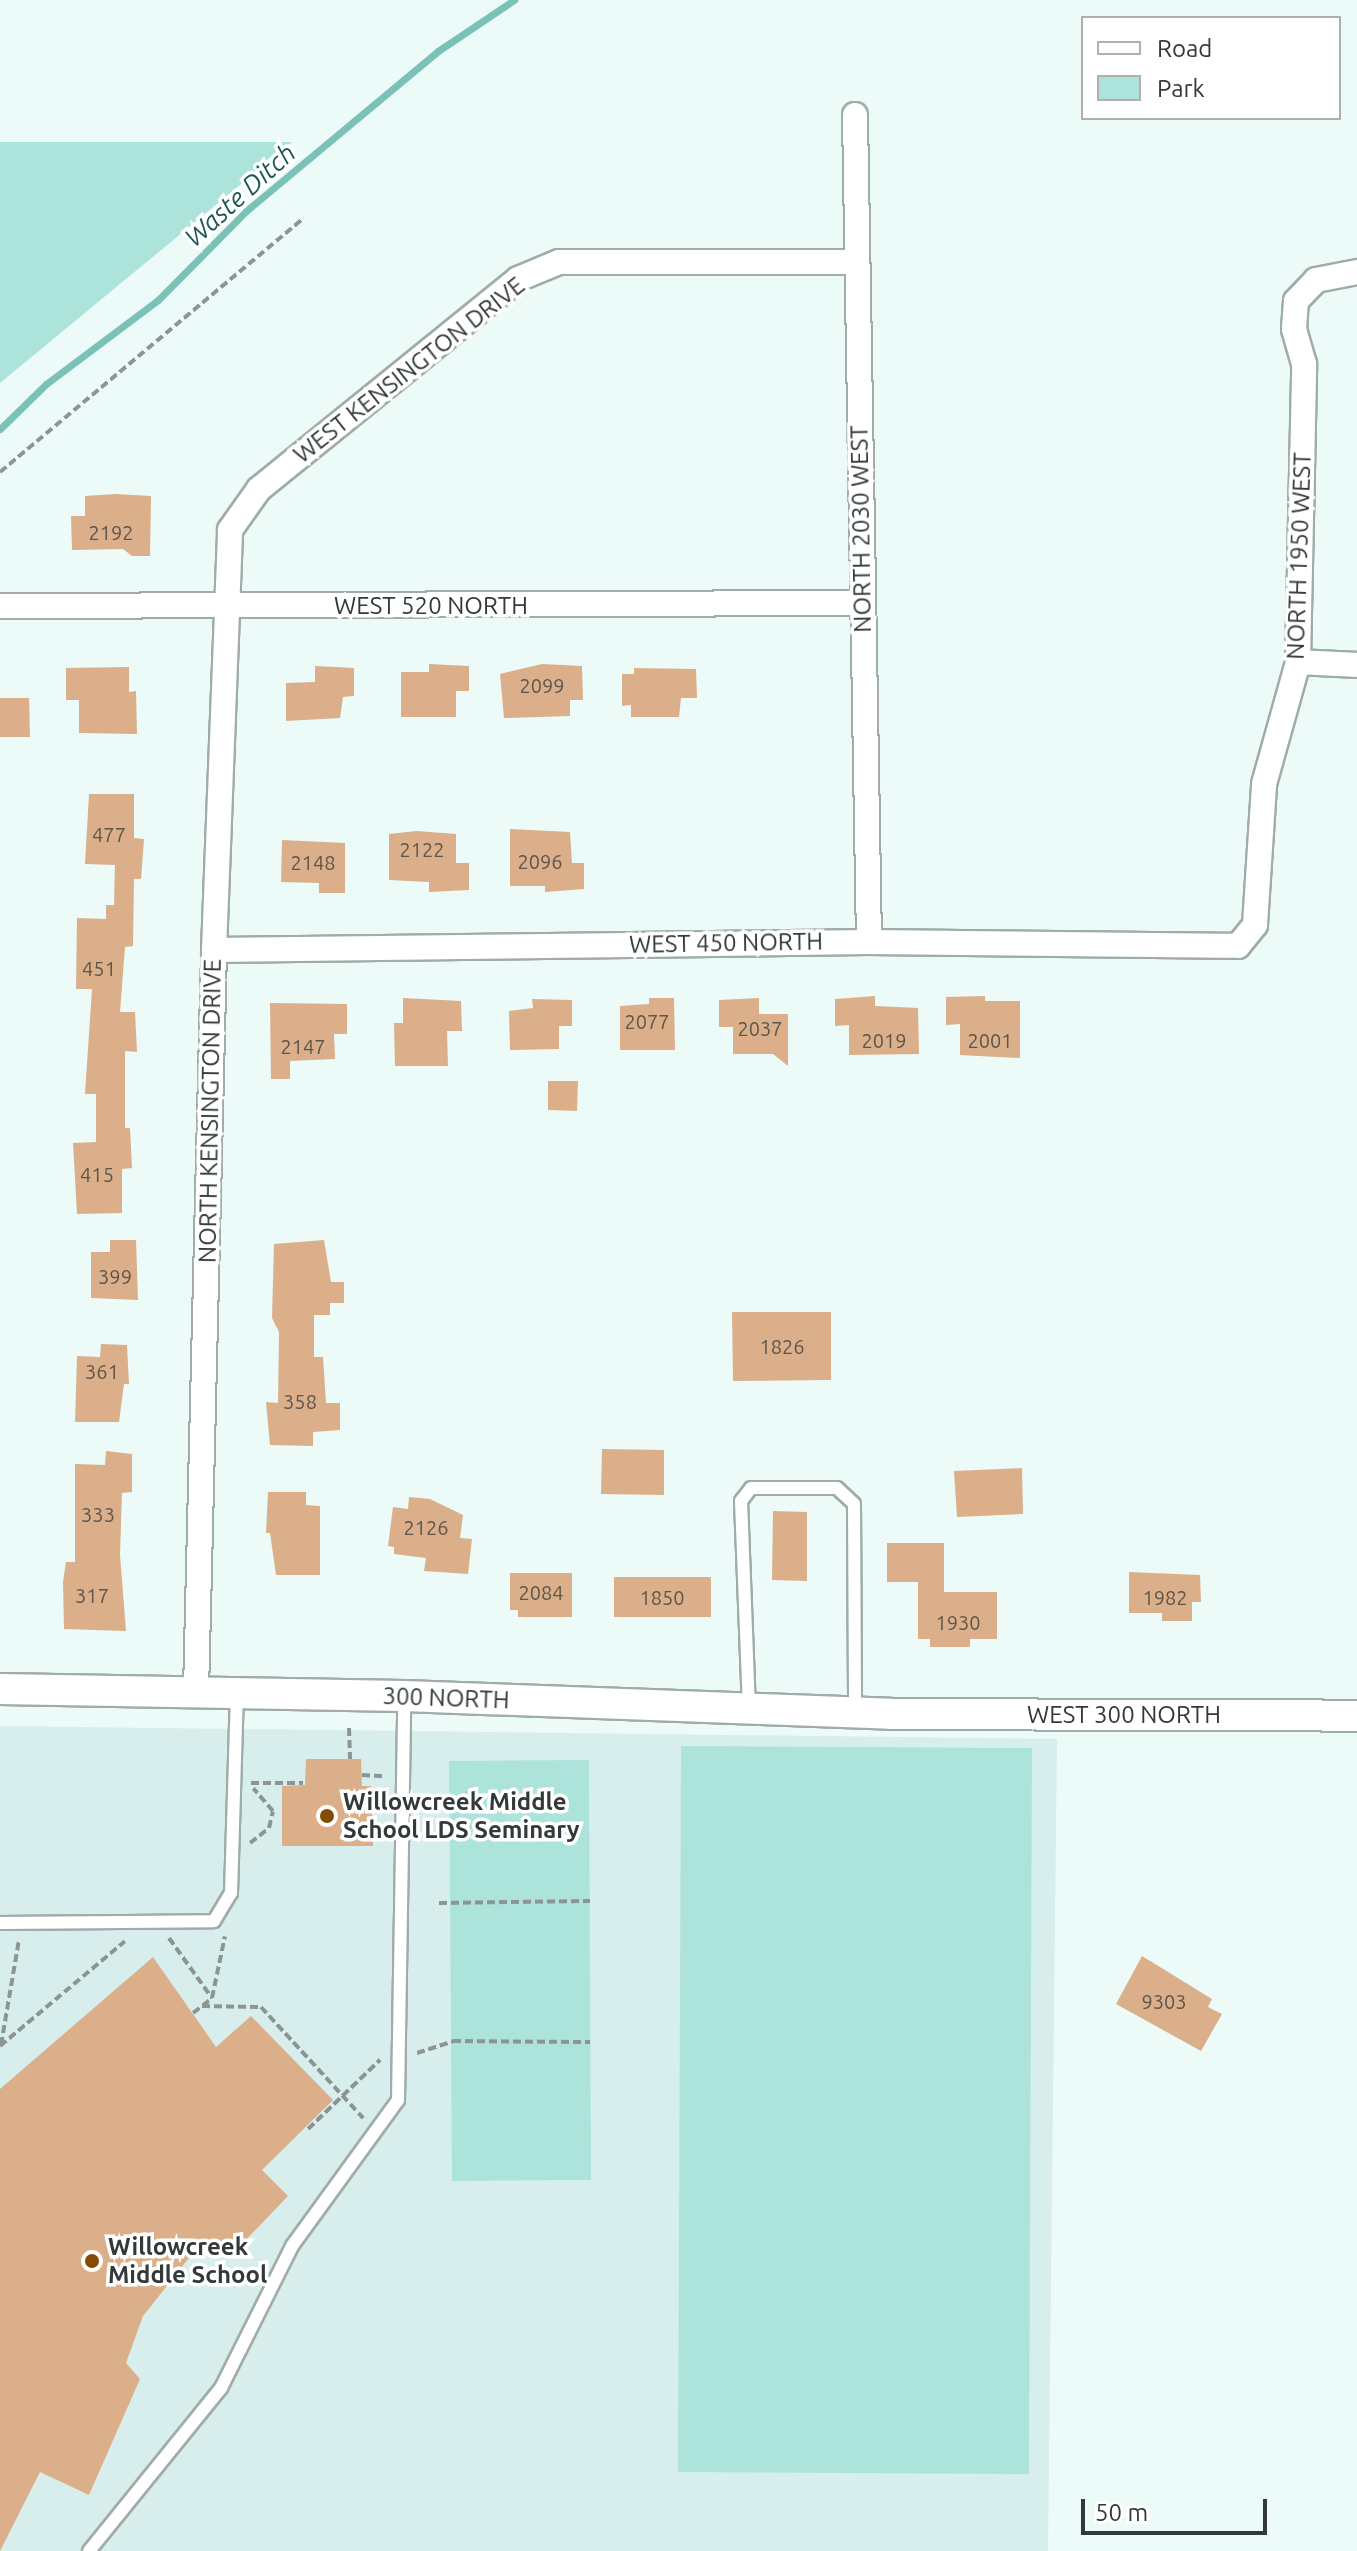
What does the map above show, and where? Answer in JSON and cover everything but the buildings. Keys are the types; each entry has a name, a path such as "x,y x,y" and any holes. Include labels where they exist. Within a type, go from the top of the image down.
{"street":[{"name":"NORTH 2030 WEST","path":"855,115 855,262 869,942"},
{"name":"WEST KENSINGTON DRIVE","path":"230,530 259,489 518,279 559,262 855,262"},
{"name":"NORTH 1950 WEST","path":"1238,946 1255,925 1264,784 1298,662 1304,364 1294,329 1296,301 1316,280 1357,272"},
{"name":"NORTH KENSINGTON DRIVE","path":"196,1692 214,950 230,530"},
{"name":"WEST 520 NORTH","path":"0,606 226,608 863,603"},
{"path":"1298,662 1357,665"},
{"name":"WEST 450 NORTH","path":"214,950 869,942 1238,946"},
{"name":"300 NORTH","path":"0,1689 404,1696 891,1714"},
{"name":"WEST 300 NORTH","path":"891,1714 1357,1716"}],"lane":[{"path":"749,1709 741,1501 751,1488 837,1488 854,1504 855,1712"},
{"path":"0,1923 214,1921 231,1893 237,1694"},
{"path":"89,2551 221,2388 292,2246 398,2100 404,1696"}],"path":[{"path":"0,472 304,218"},
{"path":"349,1728 350,1759"},
{"path":"248,1844 269,1828 273,1811 249,1783 303,1783"},
{"path":"439,1903 590,1901"},
{"path":"193,2013 212,1998 228,1922"},
{"path":"162,1929 212,1998"},
{"path":"1,2046 21,1930"},
{"path":"1,2046 128,1938"},
{"path":"202,2006 261,2007 375,2132"},
{"path":"417,2053 453,2041 590,2042"},
{"path":"308,2129 391,2050"}],"shaded area":[{"path":"0,1726 1057,1739 1048,2551 0,2551"}],"green space":[{"path":"0,142 292,142 0,383"},
{"path":"681,1746 1032,1748 1029,2474 678,2472"},
{"path":"589,1760 591,2180 452,2181 449,1761"}],"waterway":[{"name":"Waste Ditch","path":"0,429 46,384 158,300 246,211 438,51 514,0"}],"place":[{"name":"Willowcreek Middle School LDS Seminary","path":"327,1816"},
{"name":"Willowcreek Middle School","path":"92,2261"}]}
